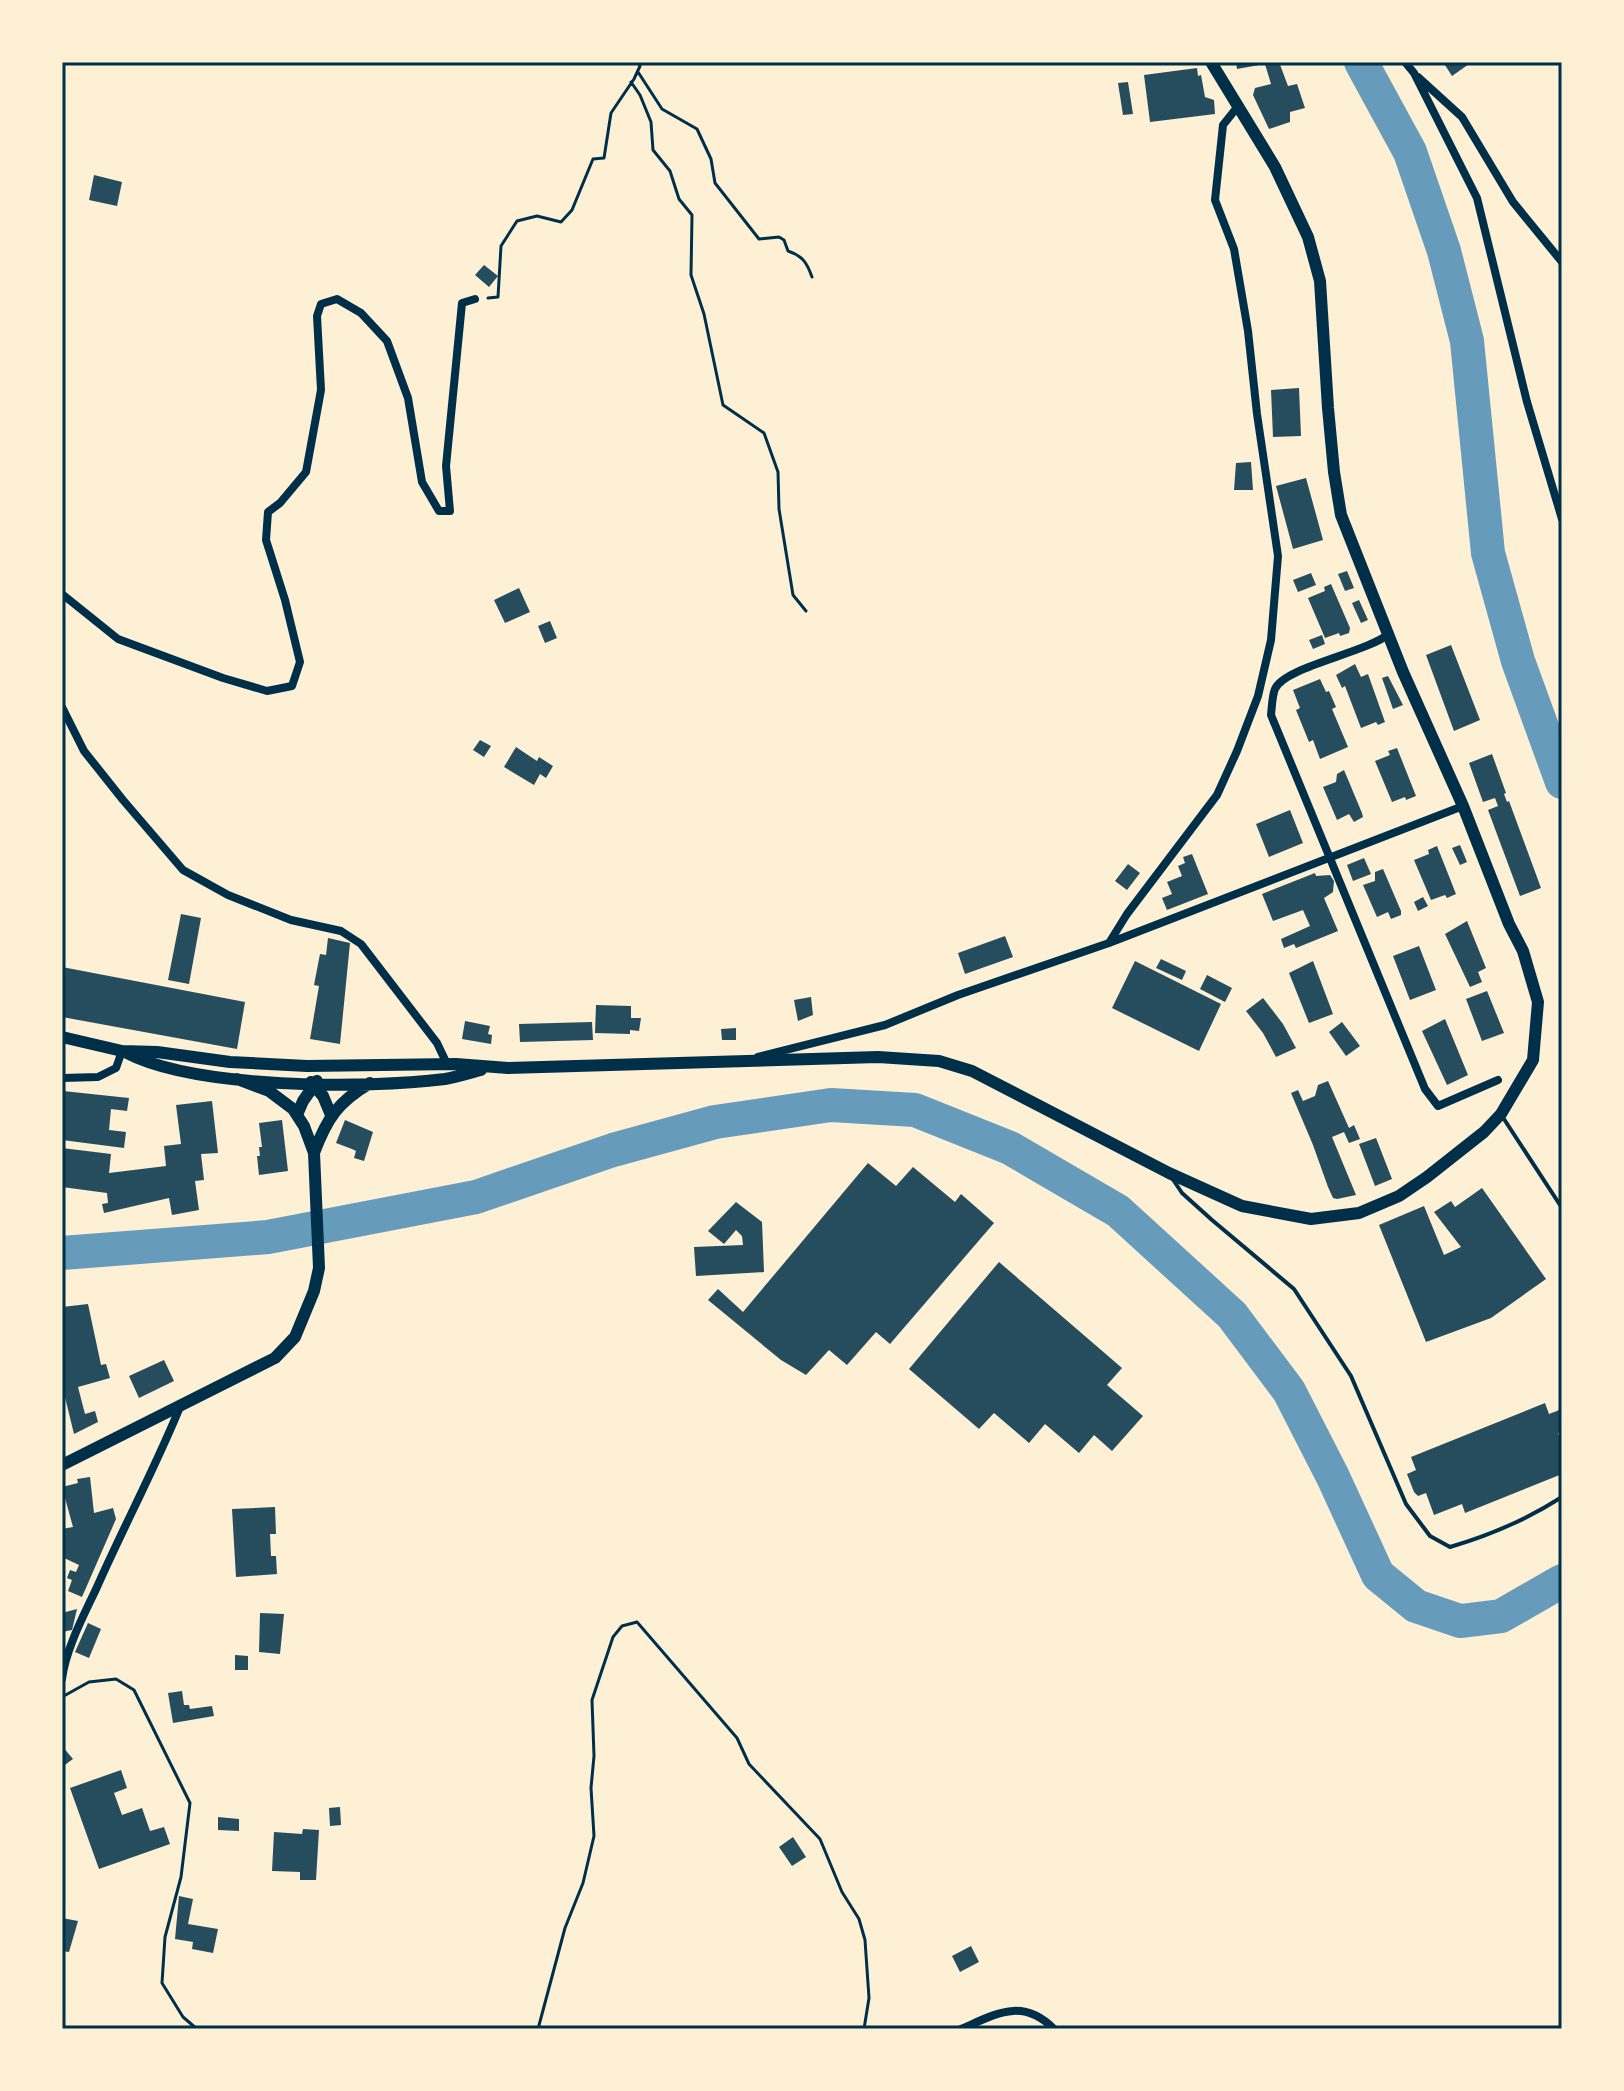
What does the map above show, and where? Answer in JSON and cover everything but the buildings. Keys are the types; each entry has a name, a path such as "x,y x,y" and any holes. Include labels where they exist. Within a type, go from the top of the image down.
{"main road":[{"path":"62,1037 122,1051 307,1066 447,1064 494,1067 878,1057 939,1061 972,1071 1169,1173 1242,1206 1311,1219 1359,1213 1399,1196 1484,1132 1501,1114 1533,1060 1538,1002 1523,951 1403,672 1341,515 1328,408 1320,281 1308,237 1275,167 1211,62"},
{"path":"122,1051 144,1063 198,1074 314,1083 446,1079 494,1067"},
{"path":"230,1062 237,1069 299,1073 314,1083 331,1115"},
{"path":"297,1115 314,1083 332,1074 389,1072 401,1065"},
{"path":"62,1465 275,1358 295,1337 314,1291 319,1268 314,1153 297,1115 277,1096 237,1079"},
{"path":"314,1153 331,1115 349,1096 371,1083"}],"street":[{"path":"1405,62 1462,117 1513,202 1562,262"},
{"path":"1414,73 1477,198 1527,402 1562,519"},
{"path":"1109,943 1127,914 1217,795 1258,696 1271,640 1278,556 1234,249 1215,200 1223,125 1239,105"},
{"path":"62,594 118,639 267,691 292,686 300,662 266,540 268,512 280,503 306,472 321,390 317,316 321,304 337,299 361,313 387,341 408,398 422,482 439,511 450,511 446,466 462,303 475,299"},
{"path":"1389,634 1377,643 1289,675 1275,688 1271,715 1425,1089 1438,1106 1498,1080"},
{"path":"62,707 84,751 183,870 241,900 291,920 341,931 361,944 437,1043 447,1064"},
{"path":"738,1062 885,1025 958,995 1109,943 1463,806"},
{"path":"62,1078 98,1077 116,1068 122,1051"},
{"path":"62,1679 87,1609 155,1468 180,1407"},
{"path":"961,2029 1006,2010 1030,2012 1042,2017 1054,2029"}],"lane":[{"path":"1501,1114 1562,1208"},
{"path":"1169,1173 1182,1193 1294,1289 1351,1376 1406,1504 1430,1536 1450,1547 1499,1532 1536,1515 1562,1497"}],"path":[{"path":"638,62 638,72 662,109 697,129 711,159 715,183 730,205 759,239 779,237 784,240 788,251 800,256 808,265 812,277"},
{"path":"475,299 498,297 501,246 517,221 537,216 561,222 572,210 593,159 604,158 611,113 638,72"},
{"path":"631,82 651,122 653,150 670,171 679,199 692,215 691,275 704,314 723,405 764,433 778,472 779,509 793,595 806,611"},
{"path":"538,2029 565,1928 583,1883 594,1836 592,1700 613,1637 622,1626 637,1622 737,1738 749,1764 820,1839 842,1892 859,1919 865,1940 869,1998 864,2029"},
{"path":"62,1697 89,1682 116,1679 134,1690 190,1803 181,1877 165,1937 162,1983 183,2017 197,2029"}],"waterway":[{"path":"1361,62 1410,152 1444,251 1467,341 1488,553 1518,661 1562,782"},
{"path":"62,1253 268,1237 476,1197 613,1150 715,1122 831,1105 915,1110 1010,1148 1118,1211 1232,1315 1289,1391 1378,1575 1416,1606 1460,1621 1501,1616 1562,1581"}]}
